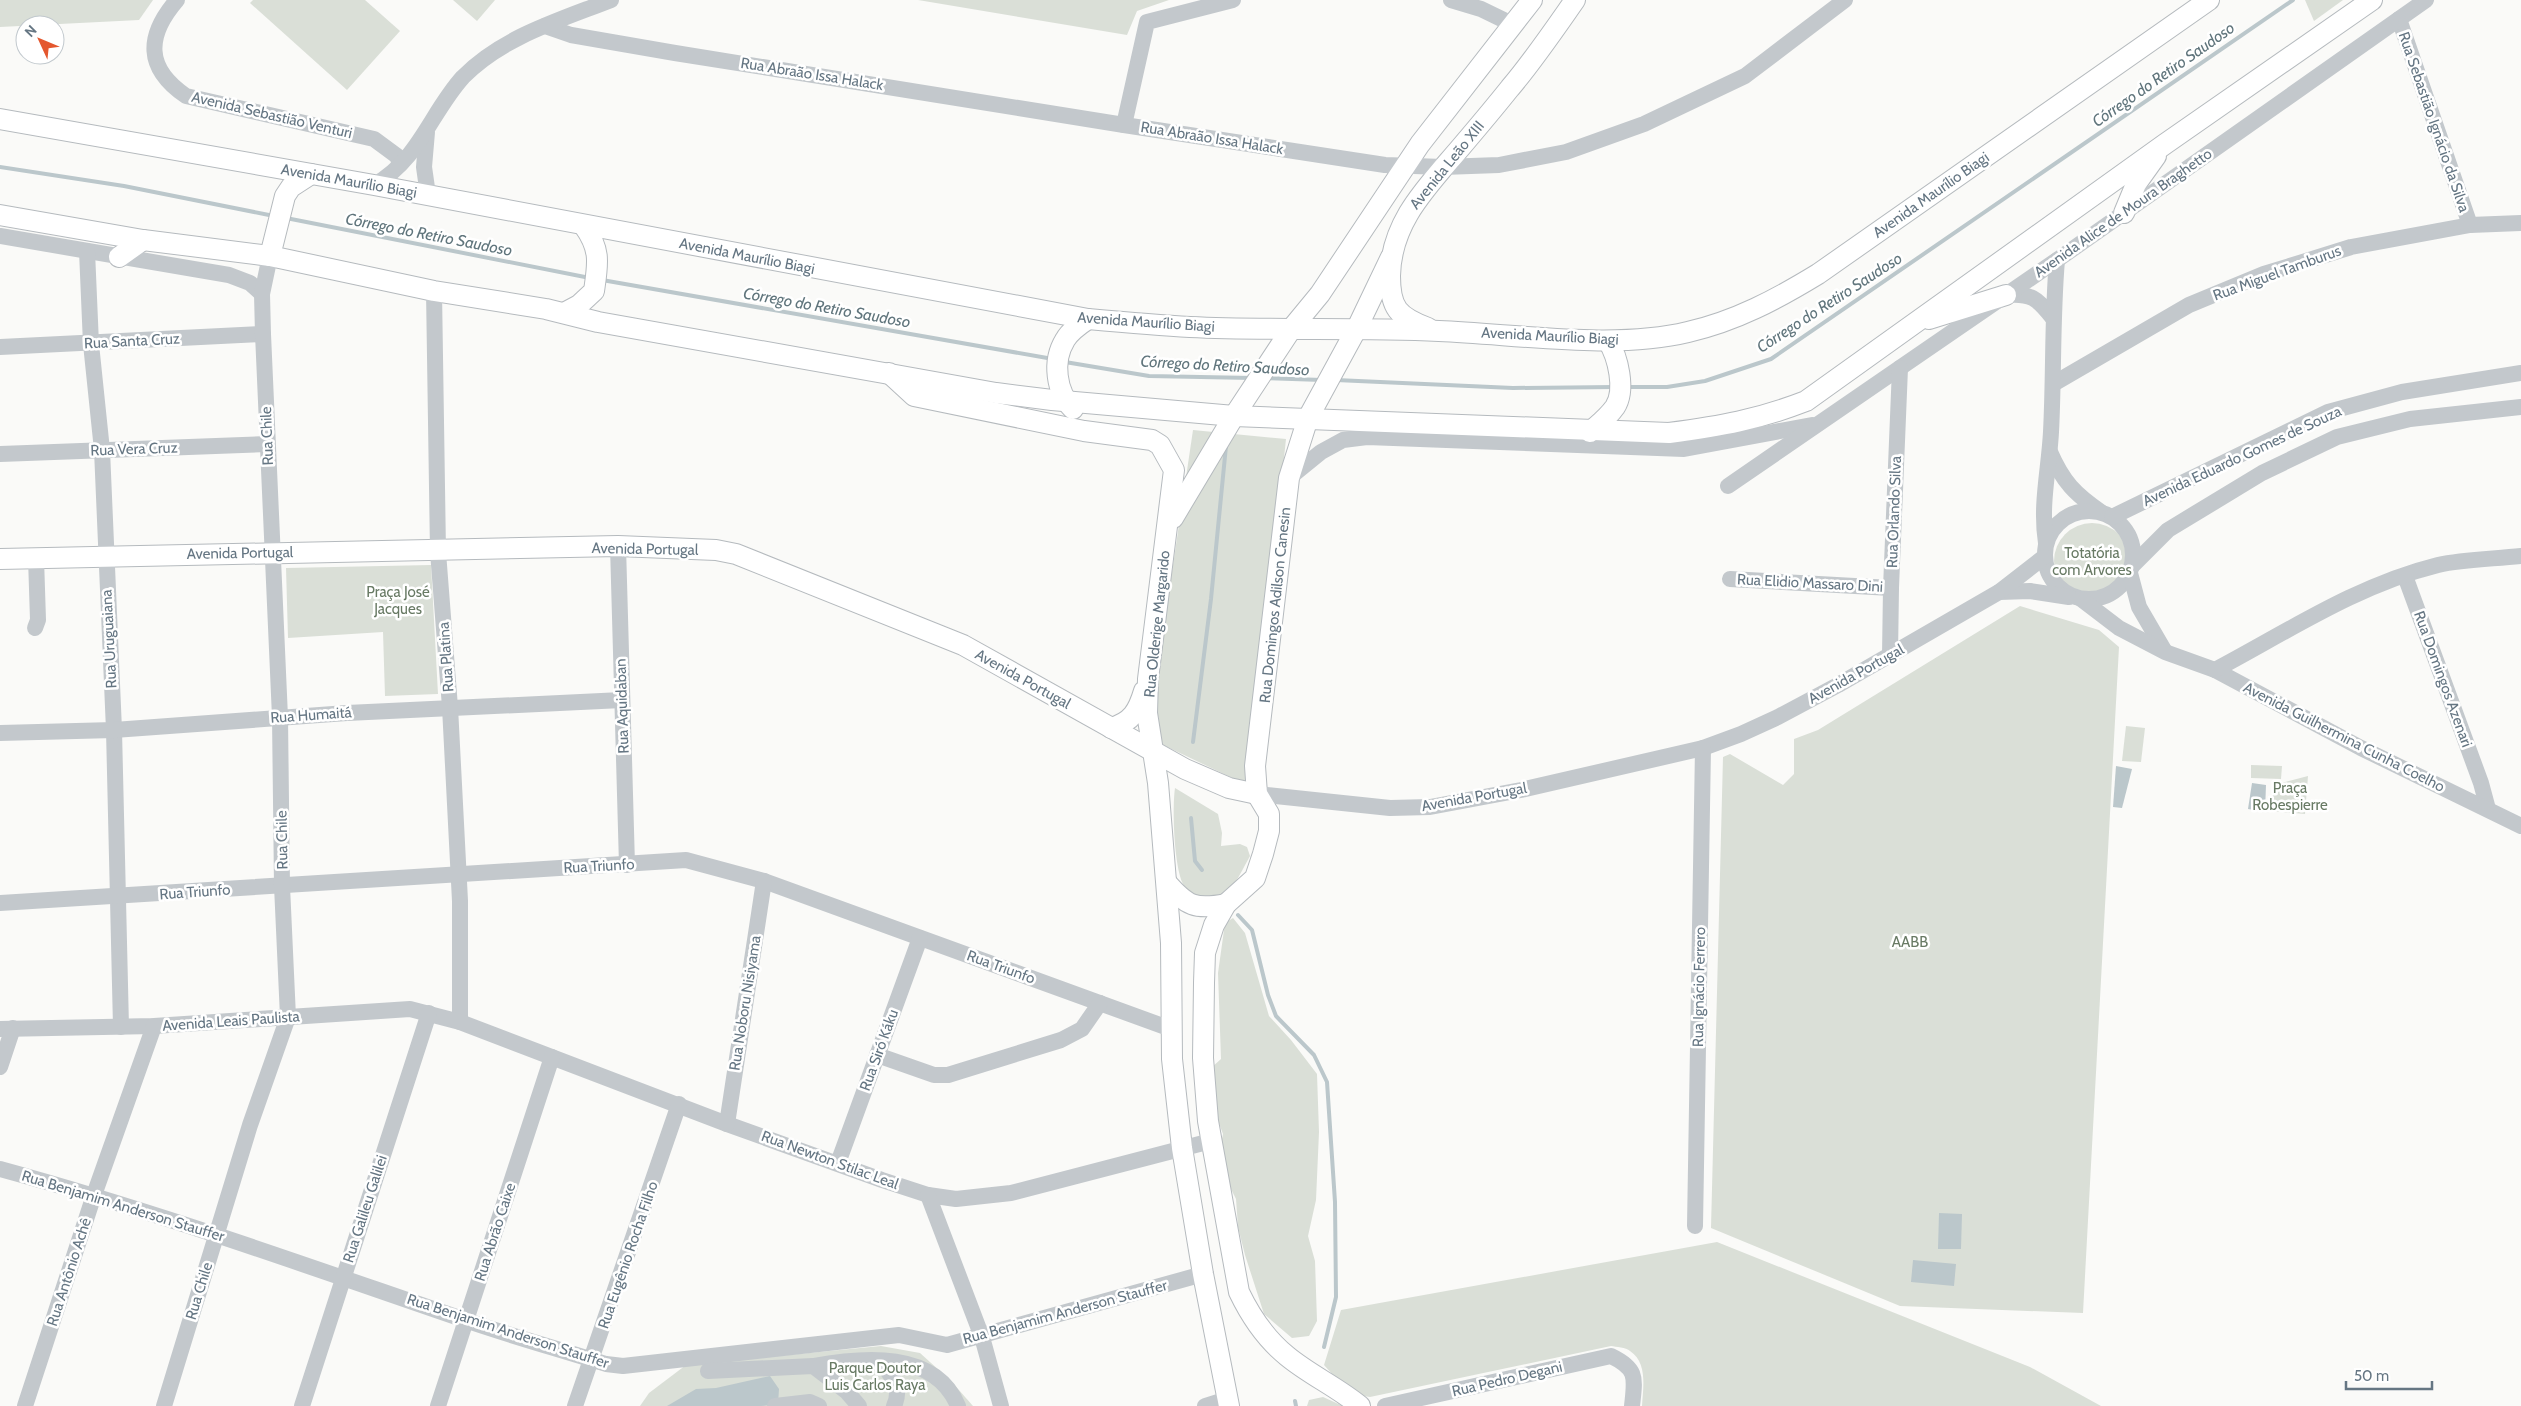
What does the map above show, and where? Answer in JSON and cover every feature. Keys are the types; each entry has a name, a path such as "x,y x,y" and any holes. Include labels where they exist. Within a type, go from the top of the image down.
{"main road":[{"name":"Avenida Leão XIII","path":"1168,526 1234,416 1292,328 1320,294 1406,164 1532,0"},
{"name":"Avenida Leão XIII","path":"1437,331 1415,323 1396,309 1390,292 1391,257 1404,218 1419,196 1513,84 1576,0"},
{"name":"Avenida Maurílio Biagi","path":"0,119 374,185 1088,320 1189,327 1357,328 1437,331 1608,341 1653,338 1687,333 1726,321 1772,302 1818,274 2090,81 2209,0"},
{"path":"0,215 143,240 270,256 434,291 564,313 598,322 996,393 1234,416 1590,432 1669,433 1727,426 1768,416 1806,401 1862,363 1910,325 2165,144 2372,0"},
{"path":"2124,213 2136,184 2165,144"},
{"path":"270,256 285,196 291,187 311,174"},
{"path":"278,224 284,246 297,262"},
{"path":"564,313 579,305 594,291 598,254 596,245 584,226"},
{"path":"119,258 143,240"},
{"name":"Rua Domingos Adilson Canesin","path":"1257,794 1255,766 1289,478 1308,418 1357,328 1391,257"},
{"path":"1910,325 2006,295"},
{"path":"1088,320 1073,329 1064,340 1057,371 1065,401 1096,433"},
{"path":"1590,432 1607,417 1618,400 1619,365 1608,341"},
{"path":"889,373 914,396 1096,433"},
{"path":"969,408 996,393"},
{"path":"1439,440 1466,426"},
{"name":"Rua Olderige Margarido","path":"1096,433 1152,440 1160,445 1174,470 1148,679 1147,713 1167,883 1171,942 1171,1029 1182,1148 1203,1274 1228,1403"},
{"name":"Avenida Portugal","path":"0,559 272,552 438,552 618,546 716,550 736,554 963,645 1153,752 1229,788 1257,794"},
{"path":"1111,728 1125,724 1132,718 1140,705 1148,679"},
{"path":"1257,794 1269,814 1269,831 1264,854 1255,878 1226,904 1214,925 1205,953 1203,1058 1211,1141 1239,1292 1248,1312 1262,1331 1287,1356 1360,1406"},
{"path":"1167,883 1179,897 1190,905 1204,908 1226,904"},
{"path":"1171,1029 1190,1036 1198,1046 1203,1058"}],"street":[{"name":"Avenida Sebastião Venturi","path":"177,0 164,15 156,34 154,49 158,68 168,84 186,96 374,139 398,156 400,164"},
{"path":"374,185 384,179 400,164 427,132 458,84 484,59 545,26 611,0"},
{"path":"1124,125 1147,22 1233,0"},
{"path":"1451,0 1481,10 1514,25"},
{"name":"Rua Abraão Issa Halack","path":"545,26 571,35 1124,125 1385,165 1406,164 1443,167 1499,165 1566,152 1644,124 1745,76 1845,0"},
{"name":"Avenida Alice de Moura Braghetto","path":"1819,424 2057,260 2426,0"},
{"name":"Rua Sebastião Ignácio da Silva","path":"2399,19 2470,224"},
{"path":"427,132 424,167 428,195"},
{"name":"Rua Miguel Tamburus","path":"2053,384 2189,305 2264,274 2351,247 2470,224 2521,224"},
{"path":"0,236 119,258 229,275 250,283 262,294"},
{"name":"Rua Uruguaiana","path":"87,251 91,344 102,450 104,555 114,730 121,1027"},
{"name":"Rua Chile","path":"164,1406 250,1125 288,1017 282,886 280,717 262,294 270,256"},
{"path":"2057,260 2052,317 2053,384 2050,450 2042,507 2047,570 2052,581 2062,591 2077,598 2096,599 2110,594 2122,585 2131,569"},
{"name":"Rua Platina","path":"434,291 438,552 450,707 458,874 460,1022"},
{"path":"2006,295 2024,293 2033,297 2052,317"},
{"name":"Rua Santa Cruz","path":"0,348 263,334"},
{"name":"Rua Orlando Silva","path":"1890,656 1890,588 1900,368"},
{"name":"Avenida Eduardo Gomes de Souza","path":"2108,515 2328,412 2402,392 2521,373"},
{"name":"Avenida Eduardo Gomes de Souza","path":"2131,569 2168,530 2262,473 2337,437 2410,419 2521,407"},
{"path":"2328,412 2337,437"},
{"path":"1308,418 1363,438"},
{"path":"1289,478 1321,452 1343,440 1363,438 1439,440 1684,449 1819,424"},
{"path":"1728,486 1819,424"},
{"name":"Rua Vera Cruz","path":"0,454 268,444"},
{"path":"2050,450 2059,473 2080,498 2108,515 2128,533 2133,549 2131,569 2139,607 2165,652"},
{"path":"2045,550 2052,530 2062,520 2075,513 2089,511 2108,515"},
{"name":"Rua Aquidaban","path":"618,546 627,865"},
{"name":"Avenida Portugal","path":"1257,794 1390,808 1430,807 1521,790 1703,748 1741,734 1778,717 1890,656 1999,592 2045,550"},
{"path":"2214,670 2354,595 2439,565 2521,556"},
{"path":"35,628 38,620 36,558"},
{"name":"Rua Domingos Azenari","path":"2406,576 2481,783 2488,809"},
{"name":"Rua Elidio Massaro Dini","path":"1730,579 1890,588"},
{"name":"Avenida Portugal","path":"1999,592 2030,591 2077,598"},
{"name":"Avenida Guilhermina Cunha Coelho","path":"2077,598 2119,628 2165,652 2214,670 2361,748 2521,826"},
{"name":"Rua Humaitá","path":"0,733 114,730 280,717 450,707 622,700"},
{"name":"Rua Ignácio Ferrero","path":"1695,1226 1703,748"},
{"path":"2472,801 2481,783"},
{"name":"Rua Triunfo","path":"0,903 686,860 764,881 1171,1029"},
{"name":"Rua Noboru Nisiyama","path":"727,1124 764,881"},
{"name":"Rua Siró Káku","path":"838,1162 920,938"},
{"path":"877,1055 934,1075 948,1075 1061,1040 1082,1029 1100,1003"},
{"name":"Avenida Leais Paulista","path":"6,1028 154,1026 410,1009 460,1022"},
{"name":"Rua Galileu Galilei","path":"302,1406 342,1276 429,1013"},
{"name":"Rua Newton Stilac Leal","path":"460,1022 679,1104 727,1124 928,1195 956,1199 1011,1193 1211,1141"},
{"name":"Rua Antônio Achê","path":"25,1406 94,1194 154,1026"},
{"path":"0,1067 6,1028"},
{"name":"Rua Abrão Caixe","path":"438,1406 552,1057"},
{"name":"Rua Eugênio Rocha Filho","path":"575,1406 679,1104"},
{"name":"Rua Benjamim Anderson Stauffer","path":"0,1169 94,1194 217,1233 466,1320 592,1360 624,1366 899,1334 947,1345 982,1337 1203,1274"},
{"path":"928,1195 982,1337 1001,1406"},
{"name":"Rua Pedro Degani","path":"1385,1406 1611,1356 1627,1364 1635,1381 1632,1406"},
{"path":"880,1360 893,1375 897,1385 894,1406"},
{"path":"708,1371 813,1366 842,1361 880,1360 921,1367 940,1379 953,1394 958,1406"},
{"path":"813,1366 847,1392 859,1406"},
{"path":"776,1406 810,1402 819,1406"},
{"path":"1205,1406 1228,1403"}],"green space":[{"path":"0,0 153,0 139,20 65,24 65,15 15,15 15,26 0,27"},
{"path":"253,0 365,0 400,31 347,90 250,3"},
{"path":"453,0 495,0 477,21"},
{"path":"918,0 1169,0 1137,11 1127,35"},
{"path":"2305,0 2343,0 2314,21"},
{"path":"1193,430 1286,439 1249,786 1161,744 1155,687"},
{"name":"Totatória com Arvores","path":"2092,523 2106,526 2119,534 2127,547 2130,561 2127,575 2119,588 2106,596 2092,599 2078,596 2065,588 2057,575 2054,561 2057,547 2065,534 2078,526"},
{"name":"Praça José Jacques","path":"431,565 438,694 385,696 383,632 288,638 286,568"},
{"name":"AABB","path":"2020,606 2099,630 2119,647 2083,1313 1900,1306 1711,1228 1723,757 1730,754 1783,785 1794,774 1794,739 1818,730"},
{"path":"2126,726 2145,728 2141,762 2122,761"},
{"path":"2251,765 2282,766 2281,779 2251,778"},
{"name":"Praça Robespierre","path":"2308,776 2305,814 2271,811 2274,785"},
{"path":"1175,788 1218,814 1222,833 1221,846 1240,844 1247,847 1250,856 1236,881 1225,893 1197,899 1183,884 1180,876 1175,837"},
{"path":"1233,918 1245,933 1269,1016 1291,1040 1317,1074 1319,1132 1316,1200 1308,1236 1315,1261 1317,1321 1309,1336 1292,1338 1264,1314 1238,1227 1236,1199 1227,1181 1219,1153 1223,1134 1213,1107 1211,1068 1221,1059 1218,973 1225,923"},
{"path":"1717,1242 2030,1367 2101,1406 1642,1406 1643,1376 1640,1362 1628,1350 1611,1346 1370,1397 1350,1394 1324,1365 1341,1310"},
{"name":"Parque Doutor Luis Carlos Raya","path":"881,1346 920,1353 951,1381 973,1406 640,1406 649,1393 686,1365"},
{"path":"1323,1397 1343,1406 1307,1406 1309,1400"}],"shaded area":[{"path":"2116,766 2132,769 2122,808 2113,807"},
{"path":"2252,783 2266,785 2265,812 2248,809"},
{"path":"1939,1213 1962,1214 1961,1249 1938,1249"},
{"path":"1913,1260 1956,1264 1954,1286 1911,1282"},
{"path":"770,1376 779,1389 778,1404 761,1406 667,1406 696,1389 716,1388"}],"waterway":[{"name":"Córrego do Retiro Saudoso","path":"1626,387 1667,387 1705,381 1771,359 2293,0"},
{"name":"Córrego do Retiro Saudoso","path":"0,167 124,186 274,216"},
{"name":"Córrego do Retiro Saudoso","path":"286,218 590,278"},
{"name":"Córrego do Retiro Saudoso","path":"602,280 1053,359"},
{"name":"Córrego do Retiro Saudoso","path":"1065,362 1149,376 1252,378"},
{"name":"Córrego do Retiro Saudoso","path":"1266,378 1322,380"},
{"name":"Córrego do Retiro Saudoso","path":"1336,380 1513,388 1614,387"},
{"path":"1193,742 1211,599 1226,446"},
{"path":"1191,818 1195,861 1202,870"},
{"path":"1238,915 1252,930 1268,995 1276,1016 1314,1055 1327,1082 1335,1202 1336,1297 1324,1347"},
{"path":"1295,1401 1296,1406"}]}
